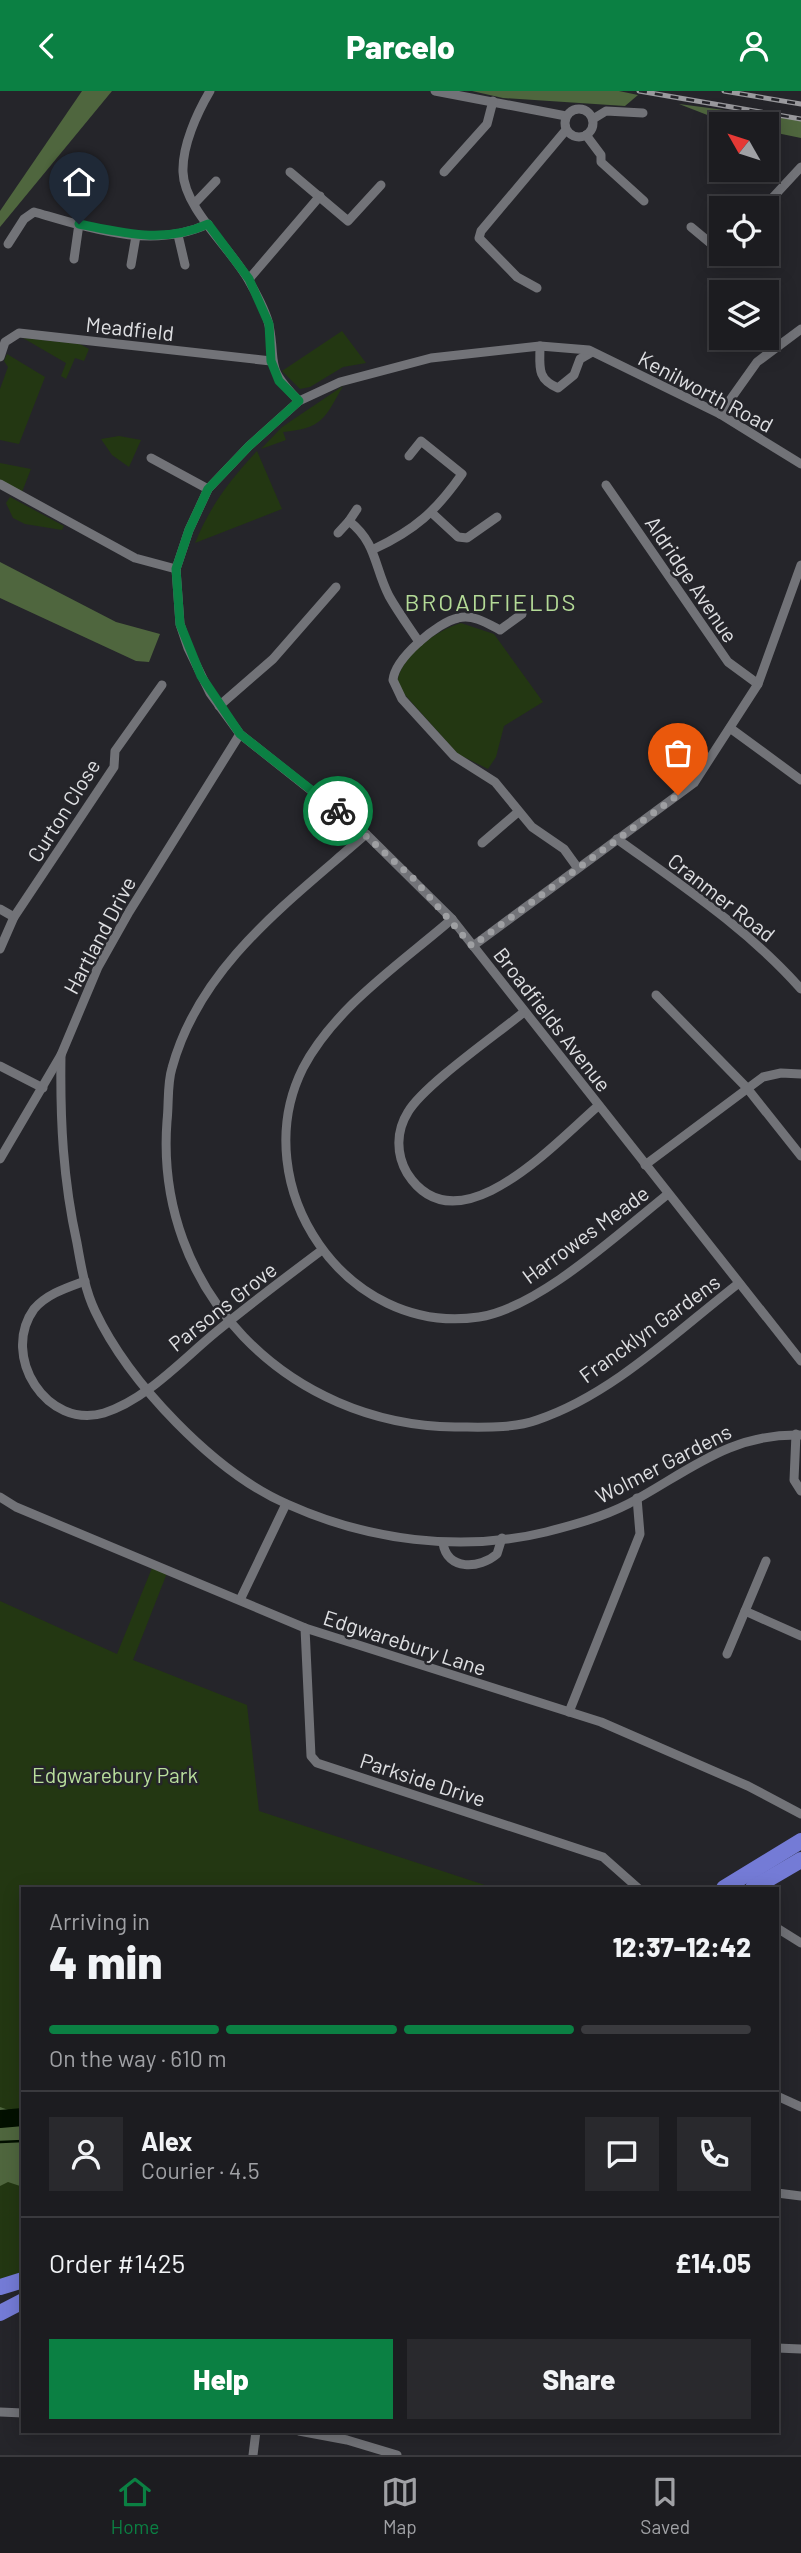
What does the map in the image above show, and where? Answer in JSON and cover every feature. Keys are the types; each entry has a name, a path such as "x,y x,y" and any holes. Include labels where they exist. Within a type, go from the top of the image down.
{"highway":[{"path":"726,1887 801,1841"},
{"path":"755,1887 801,1860"},
{"path":"0,2287 21,2281"},
{"path":"0,2313 21,2302"}],"street":[{"path":"210,91 195,121 184,165 185,182 208,224 249,279 269,324 271,361 279,381 299,401"},
{"path":"435,91 566,116"},
{"path":"444,172 487,124 493,101"},
{"path":"537,288 517,278 479,238 481,231 566,130 566,116 573,110 583,109 593,119"},
{"path":"593,119 606,111 643,113"},
{"path":"566,130 573,136 586,135 592,128 593,119"},
{"path":"586,135 601,155 601,162 644,201"},
{"path":"774,196 801,167"},
{"path":"290,172 348,221 381,185"},
{"path":"195,203 216,181"},
{"path":"249,279 320,196"},
{"path":"8,244 24,219 34,212 136,236 178,235 208,224"},
{"path":"74,259 79,224"},
{"path":"691,227 709,245"},
{"path":"178,235 185,265"},
{"path":"131,265 136,236"},
{"path":"720,414 757,362 801,329"},
{"name":"Meadfield","path":"0,357 5,341 19,333 271,361"},
{"path":"540,346 539,374 547,383 558,388 573,375 580,359 592,352"},
{"name":"Kenilworth Road","path":"176,569 189,530 208,489 249,446 299,401 340,381 431,358 540,346 592,352 720,414 801,464"},
{"path":"374,549 401,536 432,513 462,474 421,440 409,456"},
{"path":"151,458 208,489"},
{"path":"0,484 135,558 176,569"},
{"name":"Aldridge Avenue","path":"606,485 728,662 758,684"},
{"path":"338,533 357,509"},
{"path":"432,513 458,537 467,538 497,517"},
{"path":"349,521 360,530 374,549 390,598 419,642"},
{"path":"472,946 694,783 758,684 801,565"},
{"name":"Broadfields Avenue","path":"176,569 184,636 219,706 240,734 366,834 452,919 801,1361"},
{"path":"219,706 274,659 336,587"},
{"path":"789,601 801,606"},
{"path":"522,614 500,630 477,618 457,618 419,642 398,663 393,672 393,680 402,699 454,756 495,782 532,827 564,849 577,867"},
{"name":"Curton Close","path":"0,949 14,917 114,767 115,751 162,685"},
{"path":"730,728 801,780"},
{"name":"Hartland Drive","path":"0,1159 61,1055 98,967 129,912 240,734"},
{"path":"482,843 518,812"},
{"name":"Francklyn Gardens","path":"366,834 252,934 225,965 198,1005 172,1069 165,1146 168,1185 178,1232 191,1262 229,1321 269,1360 330,1399 366,1414 415,1426 486,1428 536,1421 589,1395 628,1369 739,1283"},
{"name":"Cranmer Road","path":"617,839 724,917 765,951 801,989"},
{"path":"0,909 14,917"},
{"name":"Harrowes Meade","path":"452,919 348,1009 320,1040 302,1070 288,1109 284,1145 289,1182 300,1214 322,1250 346,1275 406,1309 443,1319 480,1317 521,1301 565,1275 668,1194"},
{"path":"656,995 747,1088 801,1156"},
{"path":"524,1012 425,1093 408,1112 398,1146 400,1160 409,1175 433,1197 449,1202 490,1193 519,1173 598,1106"},
{"name":"Wolmer Gardens","path":"61,1055 60,1128 66,1192 85,1281 105,1330 145,1390 222,1463 286,1504 377,1535 443,1543 542,1533 577,1524 637,1498 727,1447 757,1439 798,1434"},
{"path":"0,1066 43,1088"},
{"path":"645,1165 763,1077 781,1073 801,1074"},
{"name":"Parsons Grove","path":"85,1281 55,1293 33,1310 20,1336 20,1357 39,1396 54,1408 72,1415 107,1412 145,1390 322,1250"},
{"path":"798,1434 794,1480 801,1491"},
{"name":"Edgwarebury Lane","path":"0,1497 16,1507 305,1628 601,1722 748,1786 801,1814"},
{"path":"569,1712 640,1534 637,1498"},
{"path":"240,1600 286,1504"},
{"path":"443,1543 446,1553 453,1560 477,1565 497,1554 502,1538"},
{"path":"727,1654 766,1561"},
{"path":"745,1611 801,1636"},
{"name":"Parkside Drive","path":"305,1628 311,1756 317,1763 603,1857 637,1887"},
{"path":"779,1929 801,1943"},
{"path":"779,2097 801,2107"},
{"path":"779,2193 801,2196"},
{"path":"779,2348 801,2349"},
{"path":"0,2412 21,2413"},
{"path":"253,2455 256,2433"},
{"path":"314,2433 369,2451 397,2455"}],"green space":[{"path":"82,91 112,91 0,227 0,211"},
{"path":"472,91 619,91 638,95 625,106 503,98"},
{"path":"679,104 740,112 709,112 709,116"},
{"path":"779,117 801,120 801,138 779,133"},
{"path":"342,331 366,363 343,367 310,387 300,389 282,371"},
{"path":"23,338 80,344 89,349 84,361 75,358 66,379 61,376 66,363"},
{"path":"7,354 45,377 19,444 0,440 0,389 8,367 4,361"},
{"path":"343,386 321,420 306,428 283,432 286,440 261,449 282,427"},
{"path":"119,436 141,440 129,467 112,455 101,439"},
{"path":"257,451 282,509 195,543 222,494"},
{"path":"0,463 31,469 22,492 0,480"},
{"path":"10,497 64,526 62,530 25,524 13,518 6,503"},
{"path":"0,562 116,622 160,634 149,662 136,661 0,598"},
{"path":"461,623 494,634 543,702 504,726 496,757 488,769 458,754 397,686 399,675 411,655 440,632"},
{"name":"Edgwarebury Park","path":"154,1563 169,1568 133,1660 247,1705 259,1811 491,1887 21,1887 21,2281 0,2287 0,1601 117,1654"},
{"path":"0,2107 21,2113 21,2186 8,2182 0,2186"}],"waterway":[{"path":"0,2119 21,2117"},
{"path":"0,2142 21,2141"}],"railway":[{"path":"639,91 801,119"},
{"path":"724,91 801,104"}],"way so far":[{"path":"338,811 414,879 452,919 472,946 678,795"}],"district":[{"name":"BROADFIELDS","path":"491,601"}],"route":[{"path":"79,224 136,236 156,237 178,235 208,224 249,279 269,324 271,361 279,381 299,401 249,446 208,489 189,530 176,569 180,624 201,676 240,734 338,811"}]}
